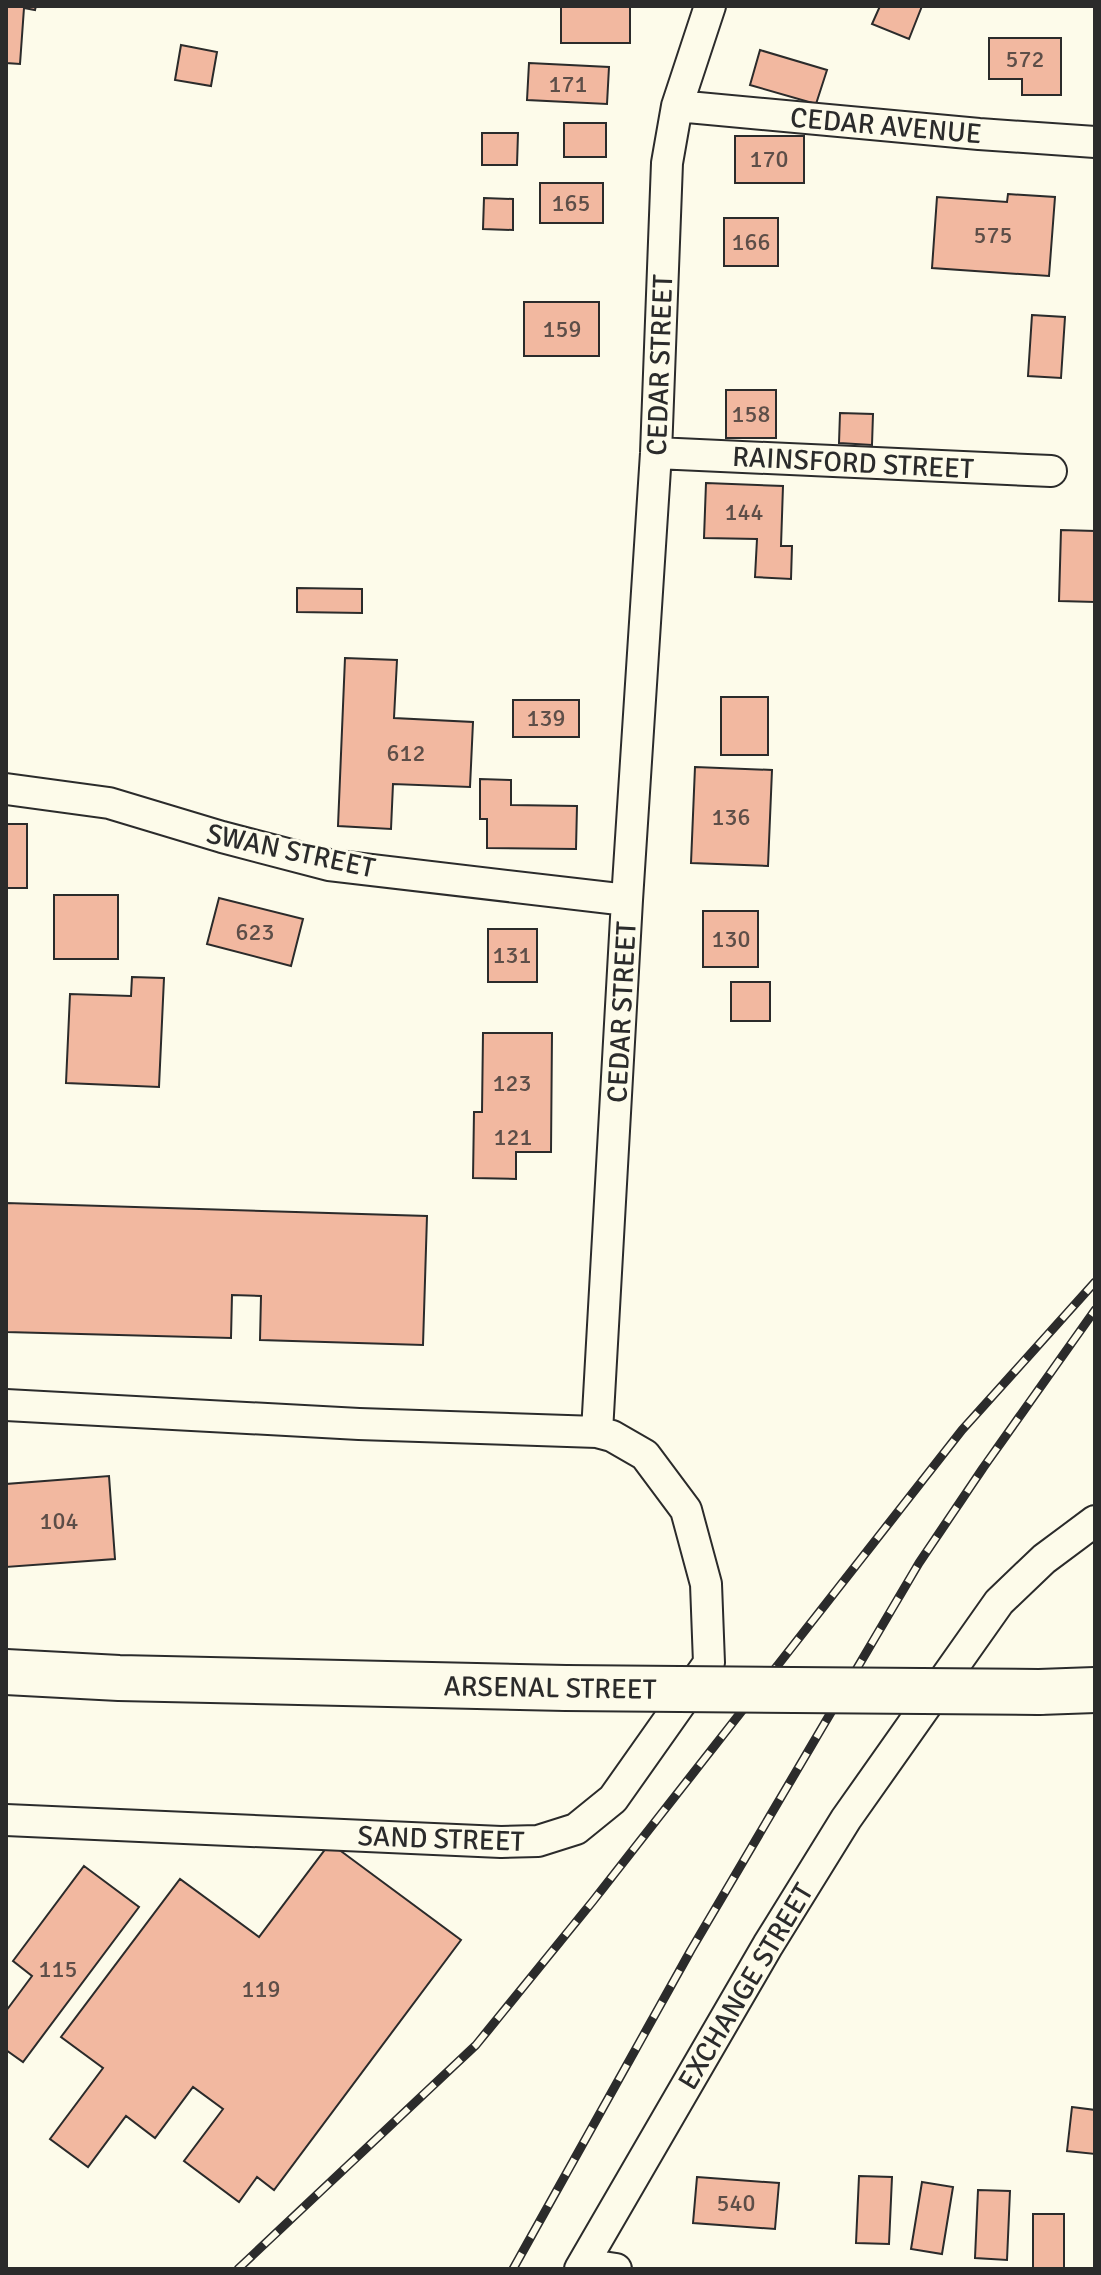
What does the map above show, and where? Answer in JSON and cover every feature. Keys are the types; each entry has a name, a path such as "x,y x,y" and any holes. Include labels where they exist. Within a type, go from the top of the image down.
{"highway":[{"name":"ARSENAL STREET","path":"6,1672 119,1678 566,1688 1095,1690"}],"street":[{"name":"CEDAR STREET","path":"597,1432 656,453 667,163 677,106 710,6"},
{"name":"CEDAR AVENUE","path":"677,106 1095,142"},
{"name":"RAINSFORD STREET","path":"656,453 1051,471"},
{"name":"SWAN STREET","path":"6,789 109,803 329,865 627,900"},
{"path":"6,1405 359,1424 597,1432"},
{"name":"SAND STREET","path":"6,1820 501,1842 538,1841 576,1829 613,1799 709,1663 706,1584 686,1510 645,1455 612,1436 597,1432"},
{"name":"EXCHANGE STREET","path":"581,2267 768,1945 846,1819 999,1602 1044,1559 1095,1521"},
{"path":"581,2267 616,2269"}],"building":[{"path":"6,6 36,6 35,10 24,8 20,64 6,63"},
{"path":"561,6 630,6 630,43 561,43"},
{"path":"880,6 922,6 909,39 872,24"},
{"path":"989,38 1061,38 1061,95 1022,95 1022,79 989,79"},
{"path":"181,45 217,52 211,86 175,80"},
{"path":"760,50 827,70 816,104 750,85"},
{"path":"529,63 609,67 607,104 527,100"},
{"path":"564,123 606,123 606,157 564,157"},
{"path":"482,133 518,133 517,165 482,165"},
{"path":"735,136 804,136 804,183 735,183"},
{"path":"540,183 603,183 603,223 540,223"},
{"path":"1008,194 1055,197 1049,276 932,268 937,197 1007,202"},
{"path":"484,198 513,199 513,230 483,229"},
{"path":"724,218 778,218 778,266 724,266"},
{"path":"524,302 599,302 599,356 524,356"},
{"path":"1032,315 1065,317 1061,378 1028,376"},
{"path":"726,390 776,390 776,438 726,438"},
{"path":"840,413 873,414 872,445 839,443"},
{"path":"706,483 783,486 781,546 792,546 791,579 755,577 757,539 704,538"},
{"path":"1061,530 1095,531 1095,602 1059,601"},
{"path":"297,588 362,589 362,613 297,612"},
{"path":"345,658 397,660 394,718 473,722 470,787 393,784 391,829 338,826"},
{"path":"721,697 768,697 768,755 721,755"},
{"path":"513,700 579,700 579,737 513,737"},
{"path":"695,767 772,770 768,866 691,863"},
{"path":"480,779 511,780 511,805 577,806 576,849 487,848 487,819 480,819"},
{"path":"6,824 27,824 27,888 6,888"},
{"path":"54,895 118,895 118,959 54,959"},
{"path":"219,898 303,919 291,966 207,944"},
{"path":"703,911 758,911 758,967 703,967"},
{"path":"488,929 537,929 537,982 488,982"},
{"path":"132,977 164,978 159,1087 66,1083 70,994 131,996"},
{"path":"731,982 770,982 770,1021 731,1021"},
{"path":"483,1033 552,1033 551,1152 516,1152 516,1179 473,1178 474,1112 482,1112"},
{"path":"6,1203 427,1216 423,1345 260,1340 261,1296 232,1295 231,1338 6,1332"},
{"path":"109,1476 115,1559 6,1567 6,1484"},
{"path":"330,1843 461,1940 274,2190 257,2177 239,2202 184,2161 223,2109 193,2087 155,2138 126,2116 88,2167 50,2139 103,2068 61,2037 180,1879 259,1937"},
{"path":"84,1866 139,1907 23,2062 6,2050 6,2011 32,1976 13,1961"},
{"path":"1072,2107 1095,2110 1095,2154 1067,2151"},
{"path":"859,2176 892,2177 889,2244 856,2243"},
{"path":"697,2177 779,2183 775,2229 693,2223"},
{"path":"922,2182 953,2187 942,2254 911,2249"},
{"path":"978,2190 1010,2191 1007,2260 975,2258"},
{"path":"1033,2214 1064,2214 1064,2268 1033,2268"}],"railway":[{"path":"238,2269 476,2045 593,1901 962,1430 1095,1282"},
{"path":"513,2269 691,1950 919,1563 1095,1310"}]}
